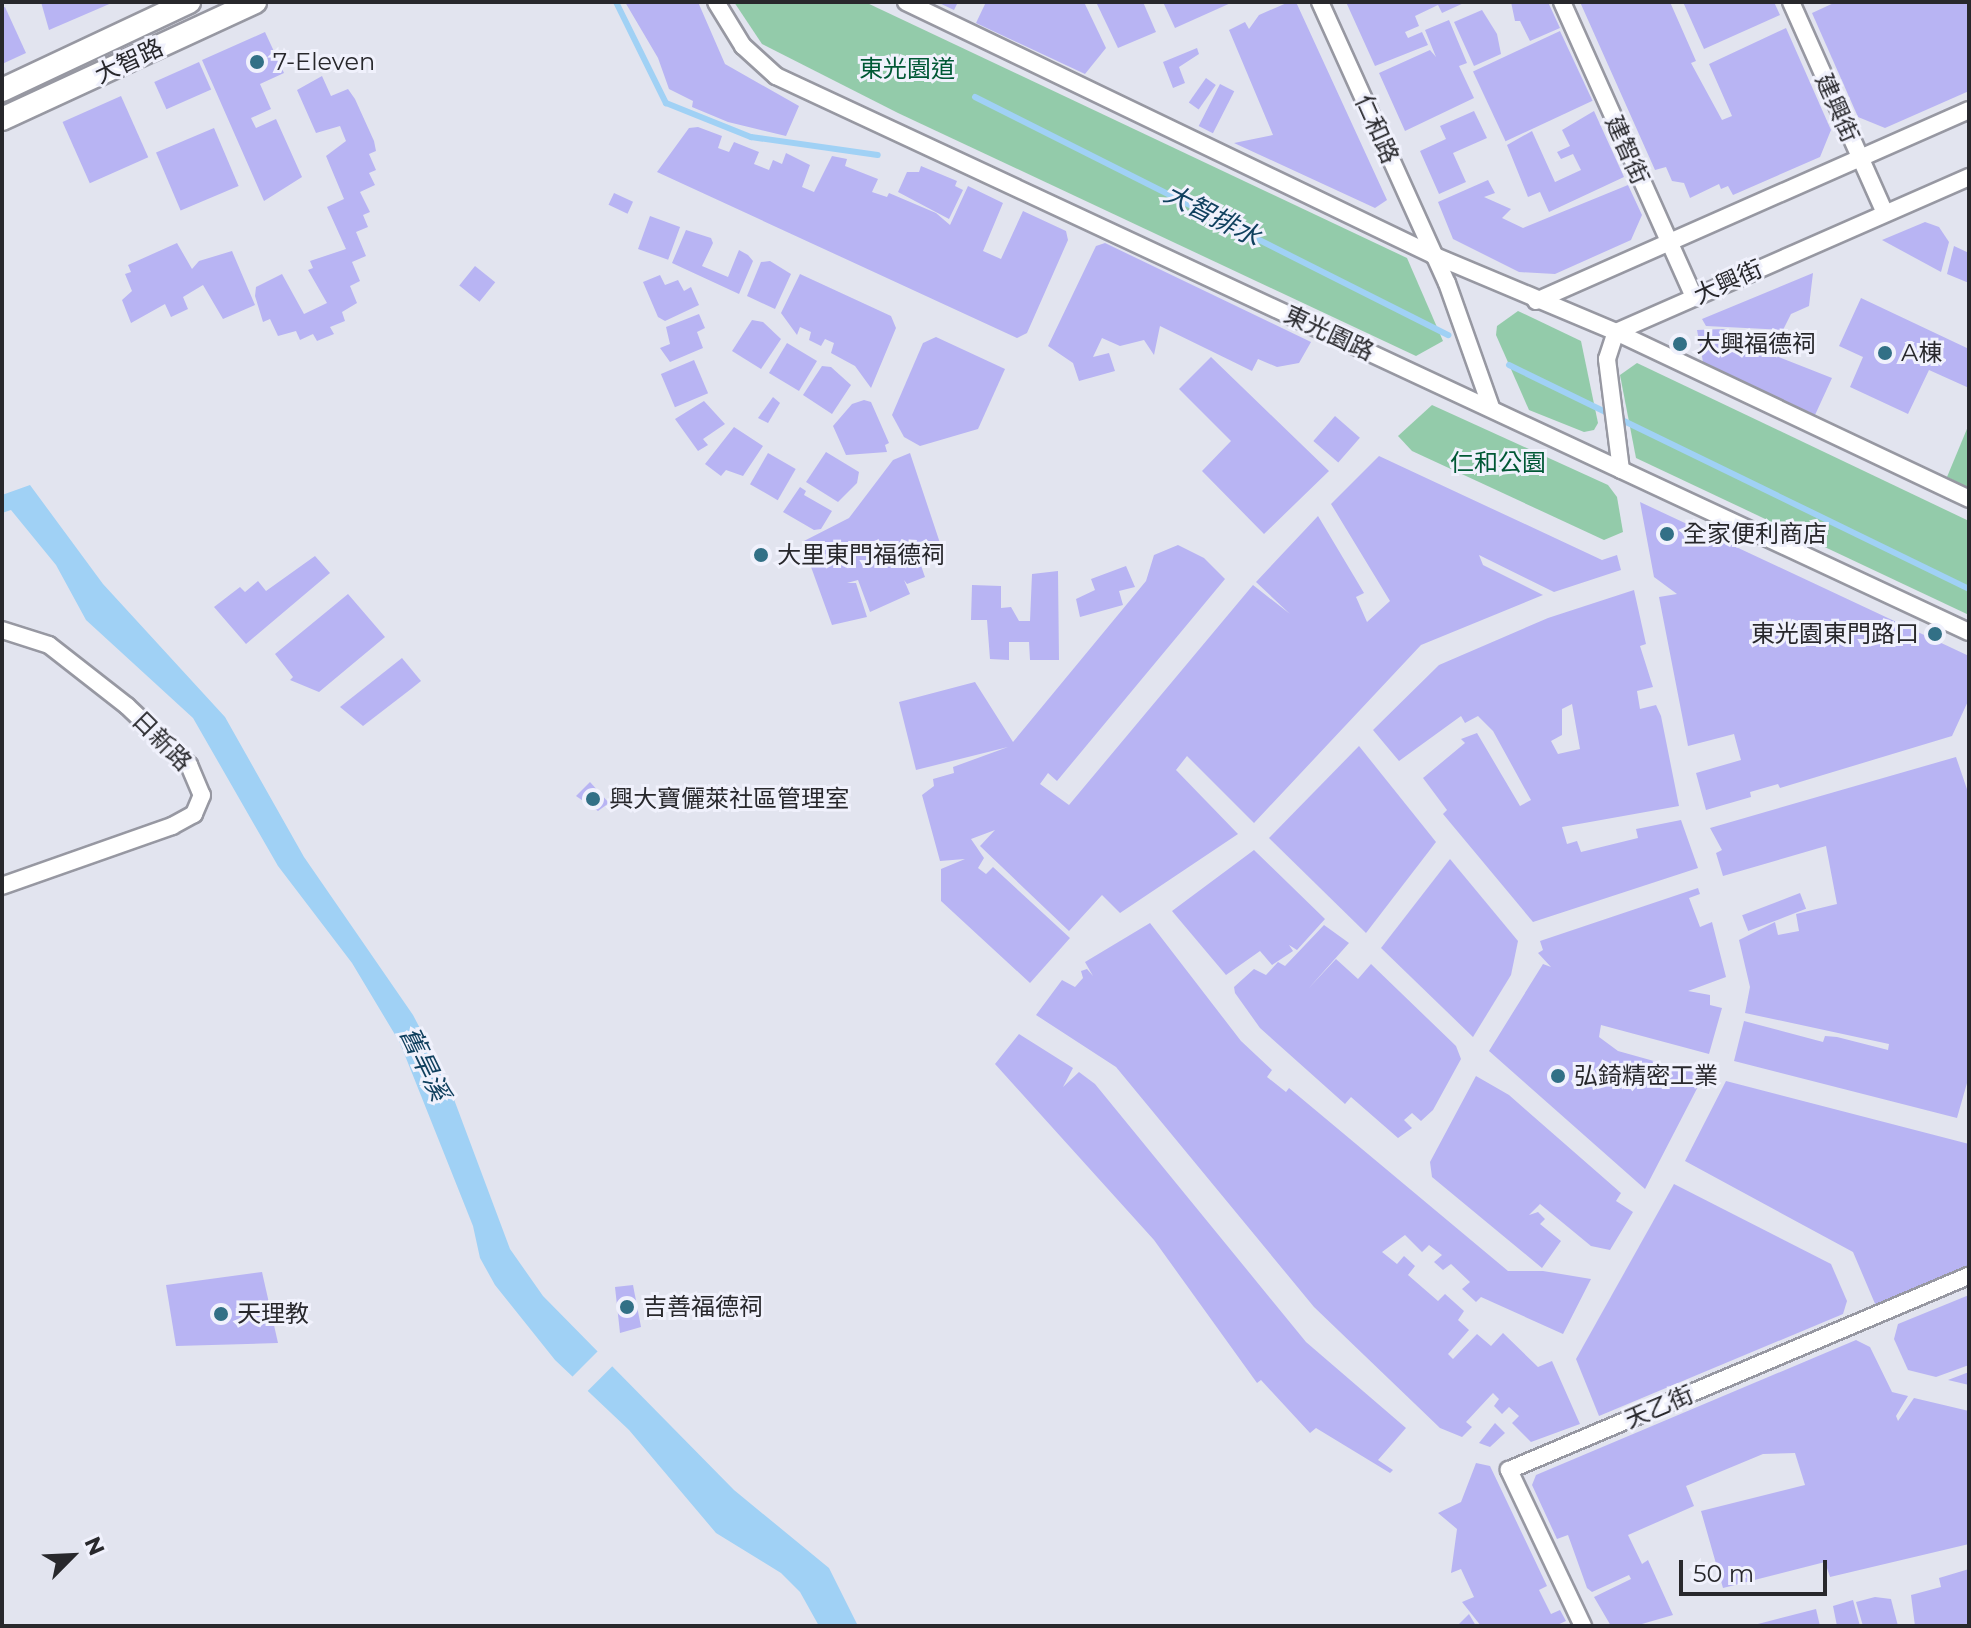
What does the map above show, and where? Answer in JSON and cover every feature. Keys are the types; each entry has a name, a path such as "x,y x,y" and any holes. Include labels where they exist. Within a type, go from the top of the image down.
{"street":[{"name":"大智路","path":"2,90 189,2"},
{"name":"東光園路","path":"716,2 743,46 776,76 1969,632"},
{"path":"906,2 1433,255 1536,301 1616,332 1969,499"},
{"name":"仁和路","path":"1320,2 1433,255 1491,407"},
{"name":"建智街","path":"1562,2 1694,297"},
{"name":"建興街","path":"1791,2 1885,213"},
{"name":"大智路","path":"2,119 251,3"},
{"path":"1536,301 1969,110"},
{"name":"大興街","path":"1616,332 1969,177"},
{"path":"1616,332 1607,359 1621,470"},
{"name":"日新路","path":"2,630 49,645 127,706 189,765 202,795 194,814 172,826 2,886"},
{"name":"天乙街","path":"1583,1626 1509,1470 1969,1276"}],"green space":[{"name":"東光園道","path":"734,2 865,2 1407,258 1443,341 1416,356 898,113 762,44"},
{"path":"1518,311 1581,341 1598,423 1594,430 1584,432 1529,410 1496,335 1497,326"},
{"path":"1637,363 1969,521 1969,615 1636,458 1620,375"},
{"name":"仁和公園","path":"1432,405 1608,485 1617,497 1623,532 1604,540 1412,451 1398,436"},
{"path":"1969,424 1969,488 1947,477"}],"water":[{"name":"舊旱溪","path":"30,485 103,584 225,717 304,857 413,1015 446,1078 510,1249 543,1296 734,1490 829,1568 858,1626 819,1626 800,1592 781,1573 716,1533 629,1430 555,1360 495,1285 480,1258 473,1226 400,1043 352,963 278,866 193,718 86,620 56,565 11,510 2,513 2,495"}],"pier":[{"path":"600,1349 615,1364 585,1394 570,1379"}],"building":[{"path":"41,2 114,2 49,30"},
{"path":"625,2 698,2 725,64 799,106 786,136 728,122 692,107 693,101 669,89 658,58"},
{"path":"937,2 958,2 954,10"},
{"path":"986,2 1084,2 1106,48 1085,74 976,23"},
{"path":"1096,2 1143,2 1156,32 1118,48"},
{"path":"1163,2 1233,2 1175,28"},
{"path":"1296,2 1387,200 1375,208 1234,143 1273,135 1229,30 1245,22 1249,29 1259,15"},
{"path":"1346,2 1466,2 1442,13 1438,5 1415,16 1419,26 1405,32 1408,38 1422,32 1428,45 1375,66"},
{"path":"1511,2 1548,2 1560,28 1530,41 1520,21 1515,21"},
{"path":"1580,2 1670,2 1696,61 1691,63 1722,120 1732,116 1709,64 1786,28 1831,130 1820,157 1733,195 1728,186 1721,189 1719,184 1690,198 1684,183 1672,181 1666,167 1655,170"},
{"path":"1683,2 1774,2 1780,15 1704,49"},
{"path":"1836,2 1969,2 1969,91 1885,128 1858,117 1812,13"},
{"path":"5,7 26,53 2,64 2,8"},
{"path":"1482,10 1497,34 1501,54 1474,66 1454,22"},
{"path":"1449,20 1467,63 1459,66 1474,98 1405,131 1379,73 1430,50 1436,57 1425,30"},
{"path":"1560,31 1593,101 1506,141 1473,72"},
{"path":"265,32 284,73 260,84 271,109 251,118 256,128 276,119 302,177 264,201 202,60"},
{"path":"1197,48 1199,54 1179,67 1185,83 1173,88 1163,62"},
{"path":"199,62 211,89 166,109 154,82"},
{"path":"322,76 331,96 348,89 355,99 374,141 376,151 369,154 376,170 369,173 375,185 360,192 370,212 363,215 368,227 356,232 366,256 352,262 360,281 350,286 357,303 342,312 345,321 330,327 334,334 317,341 313,334 300,340 296,331 278,336 270,319 263,322 255,296 256,287 282,274 304,314 327,303 308,270 313,268 310,261 346,249 327,207 344,199 326,156 346,141 340,126 316,133 297,90"},
{"path":"1206,78 1216,85 1199,109 1189,103"},
{"path":"1220,84 1234,91 1213,133 1199,126"},
{"path":"121,96 148,157 90,183 63,122"},
{"path":"1474,111 1487,138 1453,153 1466,182 1439,194 1420,151 1446,139 1440,126"},
{"path":"1594,111 1624,177 1549,212 1540,192 1528,197 1507,145 1532,131 1555,182 1581,170 1573,154 1561,159 1557,152 1570,146 1562,130"},
{"path":"698,127 722,136 718,148 729,152 734,142 759,152 754,164 769,170 773,160 782,164 786,153 810,165 802,187 814,192 832,156 847,159 845,166 878,179 872,192 887,197 889,193 936,213 950,225 968,186 1003,203 983,251 1001,259 1023,211 1066,231 1068,240 1027,333 1017,338 657,172 689,128"},
{"path":"214,128 239,186 181,211 156,153"},
{"path":"921,166 957,181 955,186 963,190 949,219 898,192 907,172 919,172"},
{"path":"1488,180 1495,193 1484,197 1511,209 1502,218 1523,228 1628,185 1642,215 1631,240 1555,274 1519,272 1453,239 1438,202"},
{"path":"614,193 633,202 628,214 609,205"},
{"path":"650,216 680,227 668,260 638,249"},
{"path":"1925,222 1939,227 1949,242 1941,272 1882,240"},
{"path":"686,230 711,238 713,243 702,266 728,277 739,250 753,261 739,294 672,263"},
{"path":"177,243 192,269 199,261 232,251 255,305 223,319 203,285 183,297 188,309 171,317 165,304 131,323 122,300 132,291 125,274 131,272 128,265"},
{"path":"1105,243 1311,342 1299,363 1277,367 1258,359 1252,371 1160,326 1154,355 1144,340 1120,346 1102,338 1093,357 1109,353 1115,371 1079,381 1073,363 1048,346 1096,246"},
{"path":"1954,246 1969,253 1969,283 1947,274"},
{"path":"770,261 791,274 775,309 747,296 761,262"},
{"path":"475,266 495,282 479,302 459,285"},
{"path":"1813,273 1809,306 1791,314 1783,330 1706,326 1702,319"},
{"path":"800,274 891,316 896,328 871,388 855,366 831,353 834,343 825,339 821,346 809,340 811,332 800,327 797,335 781,313"},
{"path":"660,275 665,285 678,280 684,291 691,287 699,305 665,321 658,317 643,282"},
{"name":"A棟","path":"1861,298 1969,349 1969,388 1929,370 1908,414 1850,387 1863,357 1839,346"},
{"path":"699,314 705,328 697,332 703,348 670,362 660,348 670,344 666,327"},
{"path":"752,320 763,322 781,339 761,369 732,351"},
{"path":"1723,329 1759,340 1758,349 1832,378 1815,415 1703,362 1697,330"},
{"path":"936,337 1005,369 978,429 920,446 904,437 892,415 923,343"},
{"path":"787,343 817,361 799,391 769,373"},
{"path":"1211,357 1329,471 1264,534 1202,471 1231,441 1179,389"},
{"path":"694,360 708,393 675,407 661,374"},
{"path":"822,366 831,367 851,385 832,414 803,395"},
{"path":"773,397 780,403 768,423 758,418"},
{"path":"864,400 871,402 889,443 885,445 887,452 846,455 833,426 852,404"},
{"path":"704,401 725,424 703,439 708,445 698,451 675,419"},
{"path":"1335,416 1360,438 1338,463 1313,441"},
{"path":"734,427 763,446 743,476 726,470 721,476 705,464"},
{"path":"826,452 859,472 857,483 838,502 806,482"},
{"path":"768,453 796,469 778,500 750,484"},
{"path":"910,453 943,552 919,560 925,577 907,584 904,580 910,594 870,612 858,580 847,583 856,583 867,617 832,625 802,542 849,518 893,460"},
{"path":"1379,456 1602,560 1617,555 1621,570 1554,592 1479,555 1483,565 1543,595 1421,645 1254,823 1187,756 1176,770 1238,834 1120,913 1102,895 1069,931 980,846 995,830 971,839 984,858 978,868 986,874 993,867 1070,938 1030,983 941,901 941,869 965,859 940,861 922,795 934,786 933,779 954,773 953,767 1008,747 916,770 899,702 975,682 1013,742 1146,581 1154,555 1178,545 1204,558 1225,579 1057,781 1048,773 1040,784 1069,805 1253,585 1290,614 1256,582 1318,516 1364,593 1356,597 1367,622 1390,601 1331,504"},
{"path":"800,487 806,491 804,495 832,511 821,529 814,530 783,512"},
{"path":"1640,502 1969,656 1969,699 1952,736 1780,788 1778,784 1750,792 1751,797 1706,810 1696,773 1741,760 1734,734 1688,746 1659,597 1677,594 1654,577"},
{"path":"315,556 330,573 246,644 214,607 240,587 245,592 258,581 266,591"},
{"path":"1126,566 1135,587 1119,591 1123,605 1080,617 1076,599 1095,590 1091,579"},
{"path":"1058,571 1059,660 1030,660 1029,642 1009,642 1009,660 990,659 987,620 971,620 972,585 1001,586 1001,608 1011,607 1019,621 1030,621 1032,574"},
{"path":"1634,590 1646,644 1640,646 1653,687 1637,691 1640,709 1656,705 1661,716 1679,806 1562,827 1567,844 1577,841 1581,852 1638,838 1636,829 1681,820 1698,868 1533,922 1443,814 1447,810 1423,778 1465,743 1461,739 1477,733 1520,806 1531,800 1493,731 1478,716 1465,723 1461,716 1399,761 1373,730 1439,665 1548,618","holes":["1572,704 1580,749 1558,754 1551,741 1562,735 1562,709"]},
{"path":"348,594 385,637 319,692 290,680 293,677 275,654"},
{"path":"402,658 421,681 411,689 363,726 340,707"},
{"path":"1359,746 1436,842 1366,933 1269,838"},
{"path":"1956,757 1969,795 1969,1076 1957,1118 1734,1061 1744,1021 1823,1042 1825,1036 1888,1050 1889,1044 1745,1013 1750,987 1739,940 1775,922 1778,935 1799,931 1796,914 1837,904 1826,846 1723,876 1716,853 1722,850 1710,828"},
{"name":"興大寶儷萊社區管理室","path":"590,782 609,803 598,811 576,796"},
{"path":"1254,850 1325,919 1297,950 1289,945 1293,951 1272,965 1260,951 1226,975 1172,911"},
{"path":"1450,859 1518,941 1511,975 1473,1037 1381,948"},
{"path":"1698,888 1700,894 1689,898 1700,927 1712,922 1726,977 1688,991 1710,995 1710,1005 1722,1008 1709,1054 1601,1025 1599,1037 1618,1051 1704,1075 1645,1189 1489,1051 1543,964 1551,967 1538,953 1543,950 1540,941"},
{"path":"1800,893 1806,909 1748,931 1742,915"},
{"path":"1150,923 1241,1041 1272,1070 1267,1077 1286,1092 1289,1088 1508,1271 1543,1271 1591,1279 1563,1334 1481,1297 1476,1302 1462,1289 1470,1282 1451,1264 1443,1270 1434,1262 1442,1255 1429,1245 1422,1252 1405,1235 1382,1252 1397,1264 1404,1256 1415,1266 1408,1275 1438,1301 1445,1294 1464,1311 1458,1320 1469,1330 1448,1354 1453,1359 1477,1334 1491,1346 1503,1333 1538,1367 1552,1361 1580,1424 1531,1442 1512,1423 1519,1416 1509,1407 1502,1414 1494,1406 1499,1399 1493,1393 1466,1422 1472,1427 1462,1437 1440,1428 1314,1307 1116,1067 1036,1015 1062,980 1075,987 1083,978 1081,971 1087,969 1093,976 1085,962"},
{"path":"1324,925 1349,943 1308,989 1336,959 1358,979 1371,964 1456,1046 1461,1059 1433,1110 1421,1121 1412,1113 1404,1120 1412,1128 1398,1138 1351,1097 1345,1104 1260,1028 1235,993 1234,987 1254,969 1266,975 1278,962 1285,966"},
{"path":"1019,1034 1073,1068 1063,1087 1079,1072 1095,1084 1306,1342 1406,1428 1378,1460 1393,1470 1390,1473 1316,1428 1310,1433 1261,1380 1257,1383 1154,1240 995,1064"},
{"path":"1476,1076 1509,1095 1621,1193 1616,1201 1633,1212 1610,1250 1591,1246 1540,1204 1529,1215 1538,1212 1545,1219 1540,1224 1561,1241 1542,1268 1432,1177 1430,1162"},
{"path":"1726,1081 1969,1144 1969,1267 1876,1306 1853,1252 1685,1161"},
{"path":"1674,1184 1831,1264 1847,1301 1843,1314 1599,1416 1576,1359"},
{"name":"天理教","path":"262,1272 278,1343 176,1346 166,1285"},
{"name":"吉善福德祠","path":"633,1285 641,1327 620,1333 615,1287"},
{"path":"1969,1295 1969,1365 1936,1377 1908,1370 1894,1339 1898,1324"},
{"path":"1856,1340 1870,1347 1892,1392 1908,1396 1896,1416 1898,1421 1914,1398 1969,1411 1969,1544 1830,1577 1825,1562 1723,1588 1701,1511 1805,1485 1795,1453 1763,1454 1686,1486 1694,1506 1628,1535 1642,1564 1648,1560 1673,1615 1635,1626 1611,1626 1594,1597 1631,1579 1629,1575 1592,1592 1587,1588 1568,1535 1557,1539 1532,1485 1536,1475"},
{"path":"1969,1372 1969,1385 1948,1380"},
{"path":"1495,1423 1505,1433 1490,1447 1479,1443"},
{"path":"1476,1463 1490,1466 1547,1586 1539,1590 1551,1614 1560,1610 1566,1621 1555,1626 1481,1626 1462,1602 1474,1597 1461,1569 1451,1573 1457,1529 1438,1513 1461,1502"},
{"path":"1969,1569 1969,1626 1915,1626 1911,1595 1941,1587 1939,1578"},
{"path":"1875,1597 1891,1599 1898,1626 1863,1626 1856,1602"},
{"path":"1853,1600 1860,1626 1837,1626 1833,1606"},
{"path":"1816,1609 1820,1626 1754,1626 1754,1625"},
{"path":"1469,1614 1476,1626 1457,1626"}],"waterway":[{"path":"616,2 666,103 751,137 878,155"},
{"name":"大智排水","path":"975,97 1448,335"},
{"name":"大智排水","path":"1509,365 1969,589"}],"place":[{"name":"7-Eleven","path":"257,62"},
{"name":"大興福德祠","path":"1680,344"},
{"name":"A棟","path":"1885,353"},
{"name":"全家便利商店","path":"1667,534"},
{"name":"大里東門福德祠","path":"761,555"},
{"name":"東光園東門路口","path":"1935,634"},
{"name":"興大寶儷萊社區管理室","path":"593,799"},
{"name":"弘錡精密工業","path":"1558,1076"},
{"name":"吉善福德祠","path":"627,1307"},
{"name":"天理教","path":"221,1314"}]}
